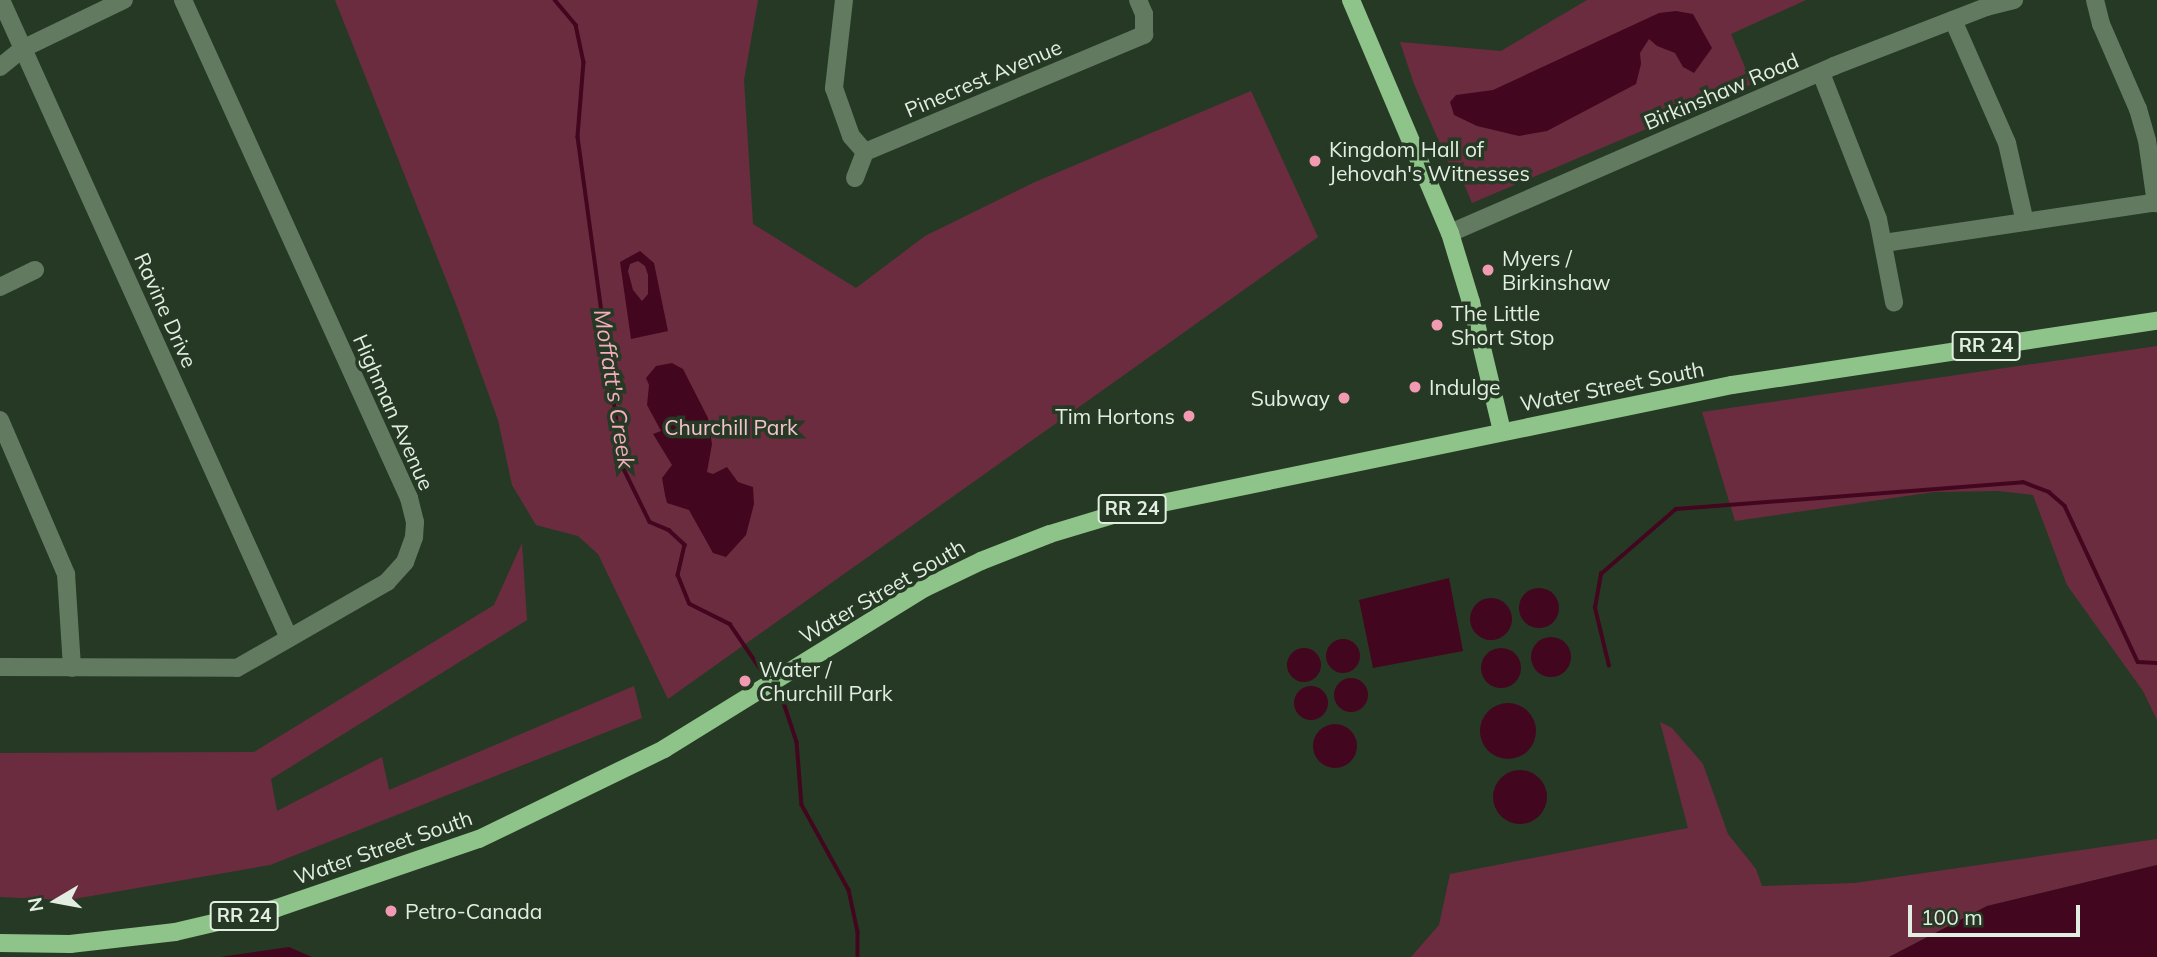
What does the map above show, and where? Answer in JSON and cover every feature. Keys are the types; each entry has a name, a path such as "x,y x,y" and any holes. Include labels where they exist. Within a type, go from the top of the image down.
{"main road":[{"path":"1351,0 1450,233 1471,302 1502,431"},
{"name":"Water Street South","path":"0,943 70,944 175,932 290,904 479,839 664,749 925,588 981,561 1050,534 1166,501 1732,385 2157,321"}],"street":[{"name":"Ravine Drive","path":"1,0 289,638"},
{"path":"0,67 22,49 124,0"},
{"name":"Highman Avenue","path":"0,667 230,670 394,576 412,545 413,513 183,0"},
{"path":"844,0 834,88 850,136 865,152 855,178"},
{"name":"Pinecrest Avenue","path":"865,152 1144,34 1144,14 1138,0"},
{"name":"Birkinshaw Road","path":"1450,233 1821,73 1953,20 2014,0"},
{"path":"1884,243 2157,203 2147,140 2138,109 2101,24 2095,0"},
{"path":"1953,20 2012,156 2025,222"},
{"path":"1821,73 1865,180 1884,243 1894,302"},
{"path":"0,287 35,270"},
{"path":"0,420 66,574 72,668"}],"green space":[{"name":"Churchill Park","path":"335,0 758,0 744,80 753,224 856,288 925,236 1035,182 1251,91 1318,237 668,699 598,554 578,536 536,525 512,485 498,420 457,307"},
{"path":"1587,0 1806,0 1731,34 1752,84 1472,203 1465,186 1451,169 1414,84 1400,42 1501,51"},
{"path":"2157,346 2157,720 2143,691 2067,585 2033,495 1999,491 1934,492 1735,521 1702,412"},
{"path":"522,543 527,620 271,779 277,811 382,757 389,790 634,686 642,718 270,865 68,900 0,897 0,753 254,752 494,605"},
{"path":"1660,722 1672,728 1703,764 1728,834 1756,869 1762,886 1855,883 2157,839 2157,865 1987,906 1889,957 1411,957 1439,925 1450,874 1688,828"}],"shaded area":[{"path":"1676,11 1693,14 1712,48 1694,73 1683,67 1675,53 1657,46 1649,39 1640,53 1641,64 1636,84 1547,131 1519,136 1477,126 1454,115 1450,102 1456,95 1493,90 1659,13"},
{"path":"640,251 654,263 668,331 631,339 620,262","holes":["638,261 645,266 648,294 642,301 633,290 628,271 630,264"]},
{"path":"672,363 683,369 708,418 712,444 707,472 713,474 727,467 738,482 753,487 754,504 746,535 726,557 713,553 689,510 667,503 662,478 672,465 653,434 661,431 647,405 649,385 646,378 656,366"},
{"path":"1449,578 1463,651 1373,668 1359,600"},
{"path":"1539,588 1553,594 1559,608 1553,622 1539,628 1525,622 1519,608 1525,594"},
{"path":"1491,598 1506,604 1512,619 1506,634 1491,640 1476,634 1470,619 1476,604"},
{"path":"1551,637 1559,638 1565,643 1570,649 1570,665 1565,671 1559,676 1551,677 1543,676 1537,671 1532,665 1531,657 1532,649 1537,643 1543,638"},
{"path":"1343,639 1355,644 1360,656 1355,668 1343,673 1331,668 1326,656 1331,644"},
{"path":"1304,648 1316,653 1321,665 1316,677 1304,682 1292,677 1287,665 1292,653"},
{"path":"1501,648 1509,649 1515,654 1520,660 1520,676 1515,682 1509,687 1501,688 1493,687 1487,682 1482,676 1481,668 1482,660 1487,654 1493,649"},
{"path":"1351,678 1363,683 1368,695 1363,707 1351,712 1339,707 1334,695 1339,683"},
{"path":"1311,686 1323,691 1328,703 1323,715 1311,720 1299,715 1294,703 1299,691"},
{"path":"1508,703 1519,705 1528,711 1534,720 1534,742 1528,751 1519,757 1508,759 1497,757 1488,751 1482,742 1480,731 1482,720 1488,711 1497,705"},
{"path":"1335,724 1350,731 1357,746 1350,761 1335,768 1320,761 1313,746 1320,731"},
{"path":"1525,770 1535,774 1543,782 1547,797 1543,812 1535,820 1515,824 1505,820 1497,812 1493,792 1497,782 1505,774"},
{"path":"2157,865 2157,957 1889,957 1987,906"},
{"path":"289,947 312,957 220,957"}],"waterway":[{"name":"Moffatt's Creek","path":"555,0 576,25 584,62 578,137 623,467 650,522 669,530 685,545 678,575 690,604 730,624 768,680"},
{"path":"1609,666 1595,608 1601,574 1676,509 2023,482 2049,492 2065,506 2138,662 2157,663"},
{"name":"Moffatt's Creek","path":"775,689 784,703 797,742 802,805 849,890 858,932 858,957"}],"place":[{"name":"Kingdom Hall of Jehovah's Witnesses","path":"1315,161"},
{"name":"Myers / Birkinshaw","path":"1488,270"},
{"name":"The Little Short Stop","path":"1437,325"},
{"name":"Indulge","path":"1415,387"},
{"name":"Subway","path":"1344,398"},
{"name":"Tim Hortons","path":"1189,416"},
{"name":"Water / Churchill Park","path":"745,681"},
{"name":"Petro-Canada","path":"391,911"}]}
